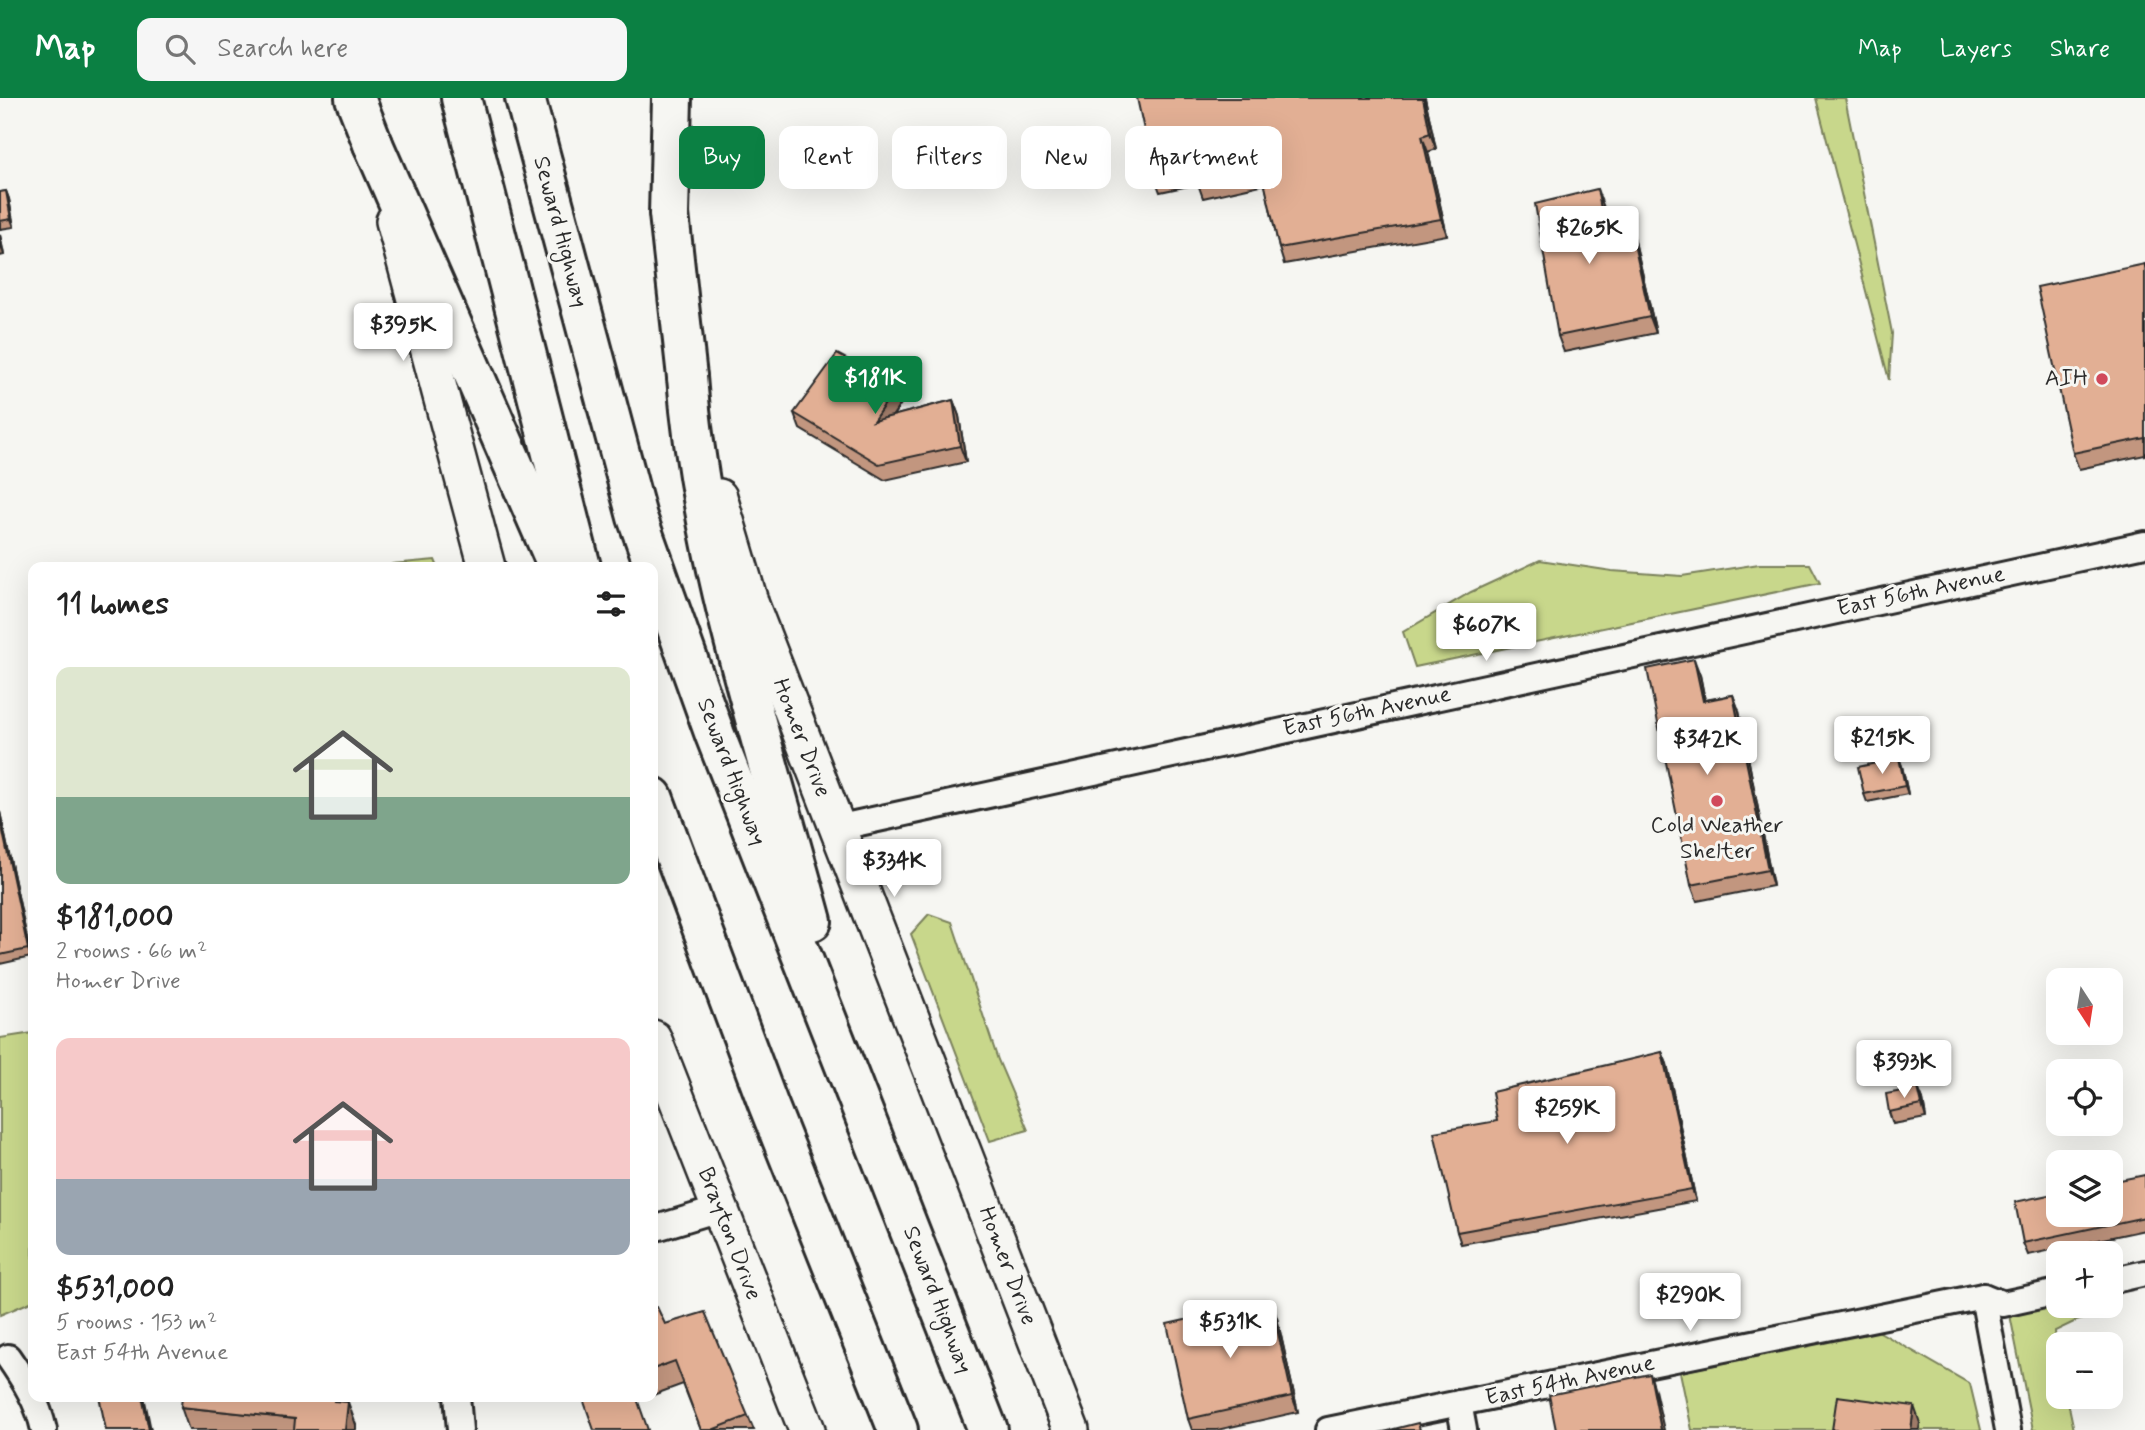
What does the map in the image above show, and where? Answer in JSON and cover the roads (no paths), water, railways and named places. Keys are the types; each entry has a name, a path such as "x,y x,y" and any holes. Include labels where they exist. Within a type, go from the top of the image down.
{"main road":[{"path":"355,98 556,562"},
{"path":"461,98 580,562"},
{"name":"Seward Highway","path":"525,98 637,517 653,562"},
{"name":"Homer Drive","path":"672,98 669,214 688,377 726,524 751,605 1071,1430"},
{"path":"373,144 486,562"},
{"path":"688,377 693,448 729,614 862,1106"},
{"name":"Seward Highway","path":"658,575 716,735 988,1430"},
{"path":"658,810 768,1104 898,1430"},
{"name":"Brayton Drive","path":"658,1051 807,1430"}],"street":[{"name":"East 56th Avenue","path":"836,828 2145,544"},
{"path":"658,1227 719,1209"},
{"path":"2123,1278 2145,1273"},
{"name":"East 54th Avenue","path":"1328,1430 1983,1296 2003,1304 2046,1295"},
{"path":"1983,1296 2008,1430"},
{"path":"8,1356 28,1387"},
{"path":"35,1402 44,1430"},
{"path":"458,1402 460,1430"},
{"path":"1459,1404 1464,1430"}],"place":[{"name":"AIH","path":"2102,379"},
{"name":"Cold Weather Shelter","path":"1717,801"}]}
